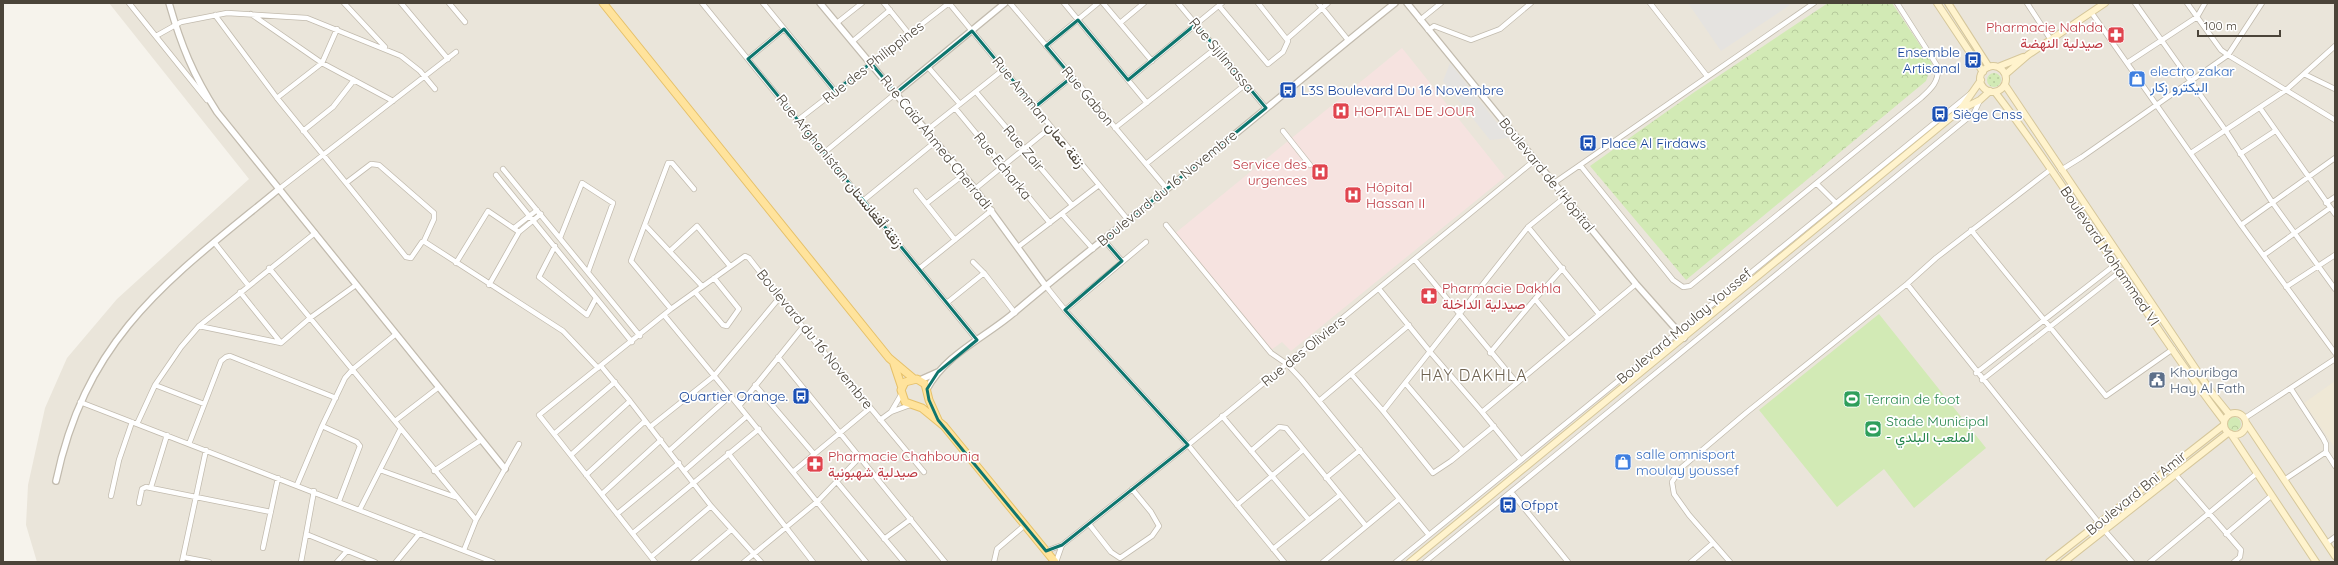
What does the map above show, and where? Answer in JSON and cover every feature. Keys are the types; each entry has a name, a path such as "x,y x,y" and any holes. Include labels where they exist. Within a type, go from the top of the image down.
{"main road":[{"path":"603,3 893,362 917,379 928,392 938,420"},
{"path":"1937,3 1983,72"},
{"path":"1948,3 1989,67"},
{"path":"2028,55 1998,67 1989,67 1983,72 1981,80 1983,86 1992,91 2005,85 2006,74 2028,55 2105,3"},
{"path":"1998,67 2006,74"},
{"name":"Boulevard Moulay Youssef","path":"1960,110 1981,80"},
{"name":"Boulevard Mohammed VI","path":"2005,85 2212,393 2229,414"},
{"name":"Boulevard Moulay Youssef","path":"1410,562 1960,110 1980,100 1992,91"},
{"name":"Boulevard Mohammed VI","path":"1992,91 2121,271 2224,423"},
{"path":"893,362 905,402 938,420 1026,524 1055,562"},
{"path":"902,391 905,382 917,379"},
{"path":"913,405 925,401 928,392"},
{"path":"2316,562 2229,433 2224,423 2229,414 2238,412 2246,421 2335,556"},
{"path":"2229,433 2237,435 2243,432 2246,421"},
{"name":"Boulevard Bni Amir","path":"2049,562 2224,423"},
{"name":"Boulevard Bni Amir","path":"2064,562 2229,433"}],"street":[{"path":"129,3 505,469"},
{"path":"169,3 184,54 200,86 217,112"},
{"path":"344,3 386,49"},
{"path":"401,3 448,59"},
{"path":"449,3 465,22"},
{"name":"Rue Afghanistan زنقة أفغانستان","path":"702,3 948,302 977,340"},
{"path":"762,3 835,91"},
{"path":"838,22 862,3"},
{"path":"884,3 910,34"},
{"name":"Rue Amman زنقة عمان","path":"949,3 1128,220"},
{"name":"Rue des Philippines","path":"798,120 949,3"},
{"path":"825,152 1005,3"},
{"name":"Rue Gabon","path":"1010,3 1167,189"},
{"path":"1064,3 1147,103"},
{"path":"1046,46 1098,3"},
{"path":"1103,3 1152,61"},
{"path":"1120,23 1144,3"},
{"name":"Rue Sijilmassa","path":"1178,3 1266,108"},
{"path":"1128,80 1220,4 1268,64 1285,49 1288,44 1287,39 1258,3"},
{"path":"1318,3 1348,40"},
{"path":"1287,39 1328,3"},
{"name":"Boulevard du 16 Novembre","path":"917,379 938,372 977,340 1015,312 1045,285 1093,249 1395,3"},
{"name":"Boulevard de l'Hôpital","path":"1407,3 1636,284 1690,344"},
{"path":"1420,20 1442,3"},
{"path":"1428,30 1434,26 1471,40 1500,29 1530,3"},
{"path":"1650,3 1707,76"},
{"path":"1554,183 1814,3"},
{"path":"1580,165 1673,280 1683,287 1695,283 1921,98 1937,80 1938,67 1936,63 1897,3"},
{"path":"2027,3 2051,40"},
{"path":"2135,3 2226,131 2272,202 2320,266 2335,289"},
{"path":"2186,3 2221,50 2335,120"},
{"path":"2127,63 2197,17 2205,3"},
{"path":"2061,170 2191,82 2228,55 2262,3"},
{"name":"Rue Caïd Ahmed Cherradi","path":"824,4 926,131 992,210 1045,285"},
{"path":"853,41 890,10"},
{"path":"2091,12 2286,288 2335,353"},
{"path":"156,36 175,24 215,15 250,13 307,18 386,49 408,61 426,76 435,89"},
{"path":"250,13 322,63 393,101"},
{"path":"215,15 303,131 406,257 414,256 424,241 434,219 434,213 379,165 371,164 346,183"},
{"path":"748,59 784,29"},
{"path":"277,98 322,63 337,30"},
{"path":"2191,153 2286,90 2335,46"},
{"path":"1115,128 1216,48"},
{"path":"56,481 72,421 80,402 101,362 134,317 167,282 279,188 456,52"},
{"path":"928,66 960,104"},
{"path":"926,131 1004,69"},
{"path":"2304,74 2335,90"},
{"path":"1035,107 1072,77"},
{"path":"303,131 328,112 354,80"},
{"path":"1146,164 1246,84"},
{"name":"Rue Zair","path":"976,92 1072,205"},
{"name":"Boulevard Moulay Youssef","path":"1396,562 1679,332 1956,103 1973,92"},
{"name":"Boulevard Moulay Youssef","path":"1425,562 1967,119 1974,113 1980,100"},
{"name":"Rue Echarka","path":"955,108 1050,223"},
{"path":"2260,108 2308,178 2335,214"},
{"path":"975,189 1052,127"},
{"path":"1283,131 1310,165"},
{"path":"2240,154 2275,131"},
{"path":"864,200 935,142"},
{"path":"2241,225 2335,158"},
{"name":"Rue des Oliviers","path":"1046,551 1062,545 1089,524 1415,260 1535,160"},
{"path":"671,310 632,262 668,163 672,163 694,189"},
{"path":"503,169 640,336"},
{"path":"1730,562 1674,494 1672,488 1675,476 1681,468 1746,413 1907,284 1971,230 2050,170"},
{"path":"496,175 632,342"},
{"path":"927,203 963,175"},
{"path":"560,238 582,183 613,203 588,272"},
{"path":"1817,184 1835,202"},
{"path":"1018,247 1099,185"},
{"path":"916,190 955,240"},
{"path":"1383,411 1431,353 1459,314 1528,227 1564,197"},
{"path":"2326,203 2335,197"},
{"path":"2264,255 2330,208"},
{"path":"920,268 992,210"},
{"path":"456,263 488,211 519,232"},
{"path":"489,285 519,232 539,212"},
{"path":"1062,214 1093,249"},
{"path":"514,228 531,219"},
{"path":"1166,224 1271,353 1287,364 1319,400 1428,536"},
{"path":"645,225 702,286"},
{"path":"655,562 539,415 640,336 664,315 730,266 697,226 670,251"},
{"path":"1528,227 1599,314"},
{"path":"1971,230 2106,396 2173,349"},
{"path":"111,496 119,460 135,423 155,385 181,347 199,326 269,268 315,233"},
{"path":"1104,240 1122,261"},
{"path":"424,241 489,285 563,331 599,368 615,382 711,506 761,562"},
{"path":"214,242 248,285"},
{"path":"1065,310 1146,242"},
{"path":"555,246 539,278 587,315 596,298"},
{"path":"2286,288 2335,255"},
{"name":"Boulevard du 16 Novembre","path":"730,266 745,256 749,258 803,327 924,472"},
{"path":"1415,260 1490,353 1516,382"},
{"path":"973,262 1015,312"},
{"path":"1976,373 2044,318 2116,264"},
{"path":"269,268 353,369 395,421 400,430 476,520"},
{"path":"1490,353 1534,299 1563,268"},
{"path":"1982,380 2121,271"},
{"path":"948,302 984,274"},
{"path":"695,292 723,326 727,326 739,309 714,278"},
{"path":"1482,412 1516,382 1636,284"},
{"path":"1907,284 1976,373 2099,523"},
{"path":"281,343 310,318 356,285"},
{"path":"1045,285 1065,310 1188,444 1236,505 1284,562"},
{"path":"1380,288 1431,353 1494,426 1521,460"},
{"path":"240,292 281,343"},
{"path":"650,427 714,376 780,297"},
{"path":"1534,299 1568,339"},
{"path":"664,315 730,396 759,428 866,562"},
{"path":"1319,400 1409,325"},
{"path":"199,326 281,343"},
{"path":"739,406 803,327"},
{"path":"297,485 322,426 353,369 396,334"},
{"path":"2015,342 2020,349"},
{"path":"188,444 221,361 228,356 336,398"},
{"path":"778,356 945,562"},
{"path":"2246,421 2335,359"},
{"name":"Boulevard du 16 Novembre","path":"928,392 938,372"},
{"path":"1351,374 1383,411 1430,471 1438,470 1494,426"},
{"path":"554,434 615,382"},
{"path":"1406,384 1463,451"},
{"path":"155,385 204,404"},
{"path":"755,385 814,454"},
{"path":"395,421 439,387"},
{"path":"2291,389 2323,438 2326,444 2326,452 2335,466"},
{"name":"Boulevard du 16 Novembre","path":"891,412 902,391"},
{"path":"669,452 730,396"},
{"path":"571,455 630,401"},
{"path":"80,402 464,550 480,560 493,562"},
{"name":"Boulevard du 16 Novembre","path":"880,420 891,412 913,405"},
{"path":"794,471 870,408"},
{"path":"684,471 747,416"},
{"path":"1222,416 1309,520"},
{"path":"586,475 645,421"},
{"path":"322,426 357,442 360,446 338,501"},
{"path":"1251,451 1282,426 1289,430 1303,450 1366,526"},
{"path":"633,533 759,428"},
{"path":"360,509 400,430"},
{"path":"151,488 167,435"},
{"path":"434,471 481,440"},
{"path":"602,494 661,440"},
{"path":"464,550 476,520 519,444"},
{"path":"182,562 206,450"},
{"path":"1236,505 1303,450"},
{"path":"1326,478 1360,450"},
{"path":"2284,480 2326,452"},
{"path":"728,453 813,562"},
{"path":"744,562 818,501 860,457"},
{"path":"617,514 679,463"},
{"path":"380,470 457,498"},
{"path":"2175,474 2208,514 2241,550 2240,557 2234,562"},
{"path":"2150,562 2256,474"},
{"path":"263,548 278,478"},
{"path":"837,482 904,562"},
{"path":"139,503 142,488 151,488 271,512"},
{"path":"1089,524 1111,552 1120,558 1152,536 1159,526 1152,512 1132,489"},
{"path":"301,562 314,491"},
{"path":"1511,492 1568,562"},
{"path":"1273,549 1340,495"},
{"path":"2226,534 2271,496"},
{"path":"1323,562 1399,499"},
{"path":"651,557 711,506"},
{"path":"884,539 911,519"},
{"path":"994,562 997,549 1026,524"},
{"path":"693,562 731,530"},
{"path":"2104,531 2132,562"},
{"path":"396,562 420,533"},
{"path":"306,534 375,562"},
{"path":"2327,543 2335,537"},
{"path":"1691,562 1713,543"},
{"path":"1055,562 1062,545"},
{"path":"337,562 347,551"},
{"path":"183,556 209,562"}],"highlighted area":[{"path":"1078,20 1128,80 1196,24 1266,108 1104,240 1122,261 1065,310 1188,445 1062,545 1046,551 938,420 929,400 927,389 938,372 977,340 748,59 784,29 835,91 871,63 896,93 972,31 1035,107 1072,77 1046,46"}],"shaded area":[{"path":"109,3 2335,3 2335,562 37,562 26,525 28,485 45,408 67,358 117,299 249,179"},
{"path":"1688,3 1788,3 1790,5 1721,51"},
{"name":"Hôpital Hassan II","path":"1402,48 1505,177 1291,351 1282,342 1267,353 1173,235"},
{"path":"1450,63 1509,138 1490,140 1443,81"},
{"path":"2335,381 2335,448 2304,403"}],"green space":[{"path":"1828,3 1892,3 1932,63 1926,81 1686,280 1590,166 1693,93"},
{"path":"1994,73 1999,75 2001,80 1999,85 1994,87 1989,85 1987,80 1989,75"},
{"name":"Stade Municipal - الملعب البلدي","path":"1879,314 1986,448 1914,508 1884,469 1837,507 1759,410"},
{"path":"2234,417 2239,419 2241,424 2239,429 2234,431 2229,429 2227,424 2229,419"}],"place":[{"name":"Pharmacie Nahda صيدلية النهضة","path":"2116,35"},
{"name":"Ensemble Artisanal","path":"1973,60"},
{"name":"electro zakar اليكترو زكار","path":"2137,79"},
{"name":"L3S Boulevard Du 16 Novembre","path":"1288,90"},
{"name":"HOPITAL DE JOUR","path":"1341,111"},
{"name":"Siège Cnss","path":"1940,114"},
{"name":"Place Al Firdaws","path":"1588,143"},
{"name":"Service des urgences","path":"1320,172"},
{"name":"Hôpital Hassan II","path":"1353,195"},
{"name":"Pharmacie Dakhla صيدلية الداخلة","path":"1429,296"},
{"name":"Khouribga Hay Al Fath","path":"2157,380"},
{"name":"Quartier Orange.","path":"801,396"},
{"name":"Terrain de foot","path":"1852,399"},
{"name":"Stade Municipal - الملعب البلدي","path":"1873,429"},
{"name":"salle omnisport moulay youssef","path":"1623,462"},
{"name":"Pharmacie Chahbounia صيدلية شهبونية","path":"815,464"},
{"name":"Ofppt","path":"1508,505"}],"district":[{"name":"HAY DAKHLA","path":"1474,375"}]}
